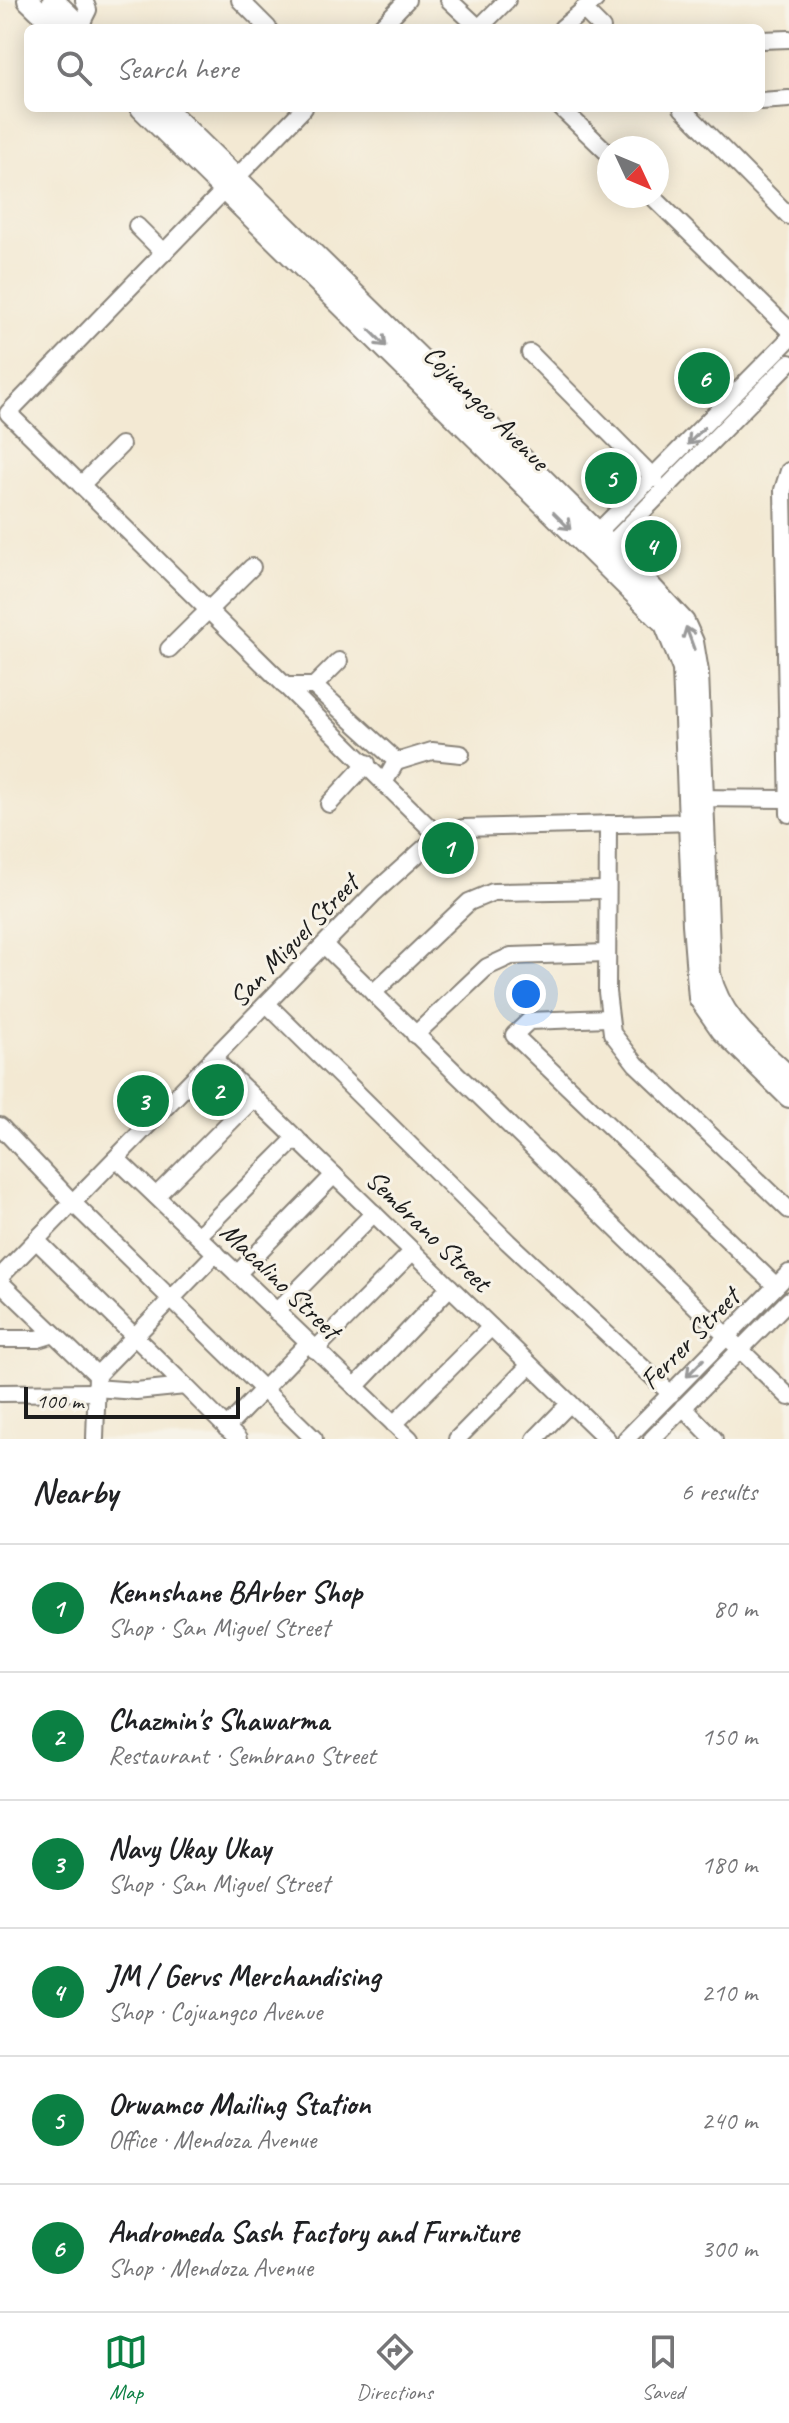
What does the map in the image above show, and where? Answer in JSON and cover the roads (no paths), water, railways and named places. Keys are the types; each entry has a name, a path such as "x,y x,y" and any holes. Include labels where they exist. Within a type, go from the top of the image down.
{"main road":[{"path":"28,0 53,24"},
{"path":"53,0 78,24"},
{"name":"Cojuangco Avenue","path":"146,112 231,183"},
{"name":"Cojuangco Avenue","path":"169,112 231,183 598,544 665,624 683,669 714,991 735,1024 789,1077"},
{"name":"Cojuangco Avenue","path":"698,822 693,924 699,998 722,1031 789,1097"}],"street":[{"path":"82,24 88,10 84,0"},
{"path":"240,0 264,24"},
{"path":"384,24 407,0"},
{"path":"449,0 475,24"},
{"path":"483,24 507,0"},
{"path":"566,24 589,4 600,24"},
{"path":"765,40 789,39"},
{"path":"765,101 789,99"},
{"path":"300,112 4,418 81,485 438,836"},
{"path":"565,112 597,142"},
{"path":"686,112 789,216"},
{"path":"664,208 789,330"},
{"path":"137,226 164,253"},
{"path":"598,544 655,479 789,339"},
{"path":"530,353 655,479"},
{"path":"598,544 789,363"},
{"path":"81,485 121,445"},
{"path":"789,471 783,490 789,814"},
{"path":"169,649 252,567"},
{"path":"314,686 339,661"},
{"path":"285,686 314,686 396,762"},
{"path":"385,781 396,762 432,751 461,754"},
{"path":"329,804 367,763"},
{"path":"697,798 789,799"},
{"name":"San Miguel Street","path":"0,1279 374,893 438,836 488,825 698,822"},
{"path":"608,824 608,1018 612,1033 636,1064 789,1210"},
{"path":"373,993 469,902 493,892 606,890"},
{"path":"324,945 789,1397"},
{"path":"415,1035 487,967 511,956 607,953"},
{"path":"267,1004 508,1242 671,1394"},
{"path":"608,1018 529,1021 514,1035 776,1286"},
{"name":"Sembrano Street","path":"214,1059 607,1439"},
{"path":"156,1196 254,1098"},
{"path":"0,1126 73,1203 314,1439"},
{"path":"198,1236 296,1138"},
{"name":"Macalino Street","path":"117,1159 402,1434"},
{"path":"237,1274 334,1175"},
{"path":"276,1312 374,1213"},
{"path":"36,1240 232,1434 263,1389 413,1251"},
{"path":"95,1439 96,1385 134,1335 216,1253"},
{"name":"Ferrer Street","path":"626,1439 789,1273"},
{"path":"0,1279 54,1334 96,1385"},
{"path":"355,1387 450,1287"},
{"name":"Ferrer Street","path":"652,1439 789,1300"},
{"path":"402,1434 491,1327"},
{"path":"0,1339 38,1339 54,1334"},
{"path":"457,1439 530,1365"},
{"path":"0,1393 96,1385 136,1391 185,1386"},
{"path":"535,1439 570,1403"},
{"path":"683,1407 714,1439"}],"place":[{"name":"Andromeda Sash Factory and Furniture","path":"704,378"},
{"name":"Orwamco Mailing Station","path":"611,478"},
{"name":"JM / Gervs Merchandising","path":"651,546"},
{"name":"Kennshane BArber Shop","path":"448,848"},
{"name":"Chazmin's Shawarma","path":"218,1090"},
{"name":"Navy Ukay Ukay","path":"143,1101"}]}
